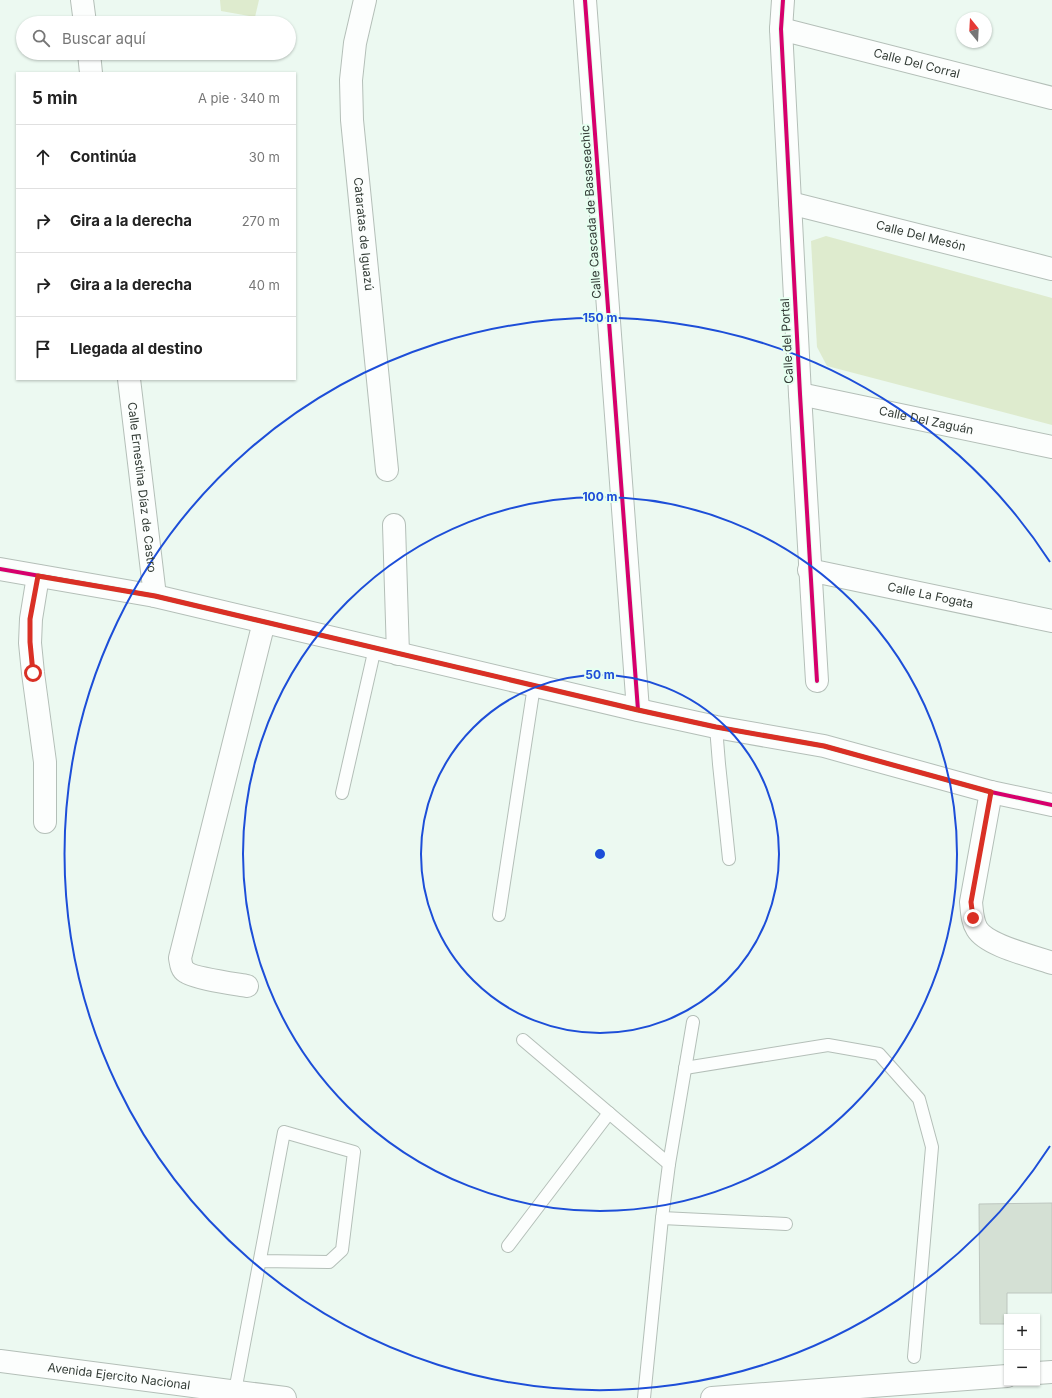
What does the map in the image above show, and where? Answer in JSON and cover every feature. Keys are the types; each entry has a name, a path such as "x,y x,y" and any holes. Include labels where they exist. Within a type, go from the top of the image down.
{"street":[{"path":"82,0 84,16"},
{"name":"Cataratas de Iguazú","path":"365,0 355,43 351,80 352,120 387,470"},
{"name":"Calle Cascada de Basaseachic","path":"585,0 638,710"},
{"name":"Calle del Portal","path":"783,0 781,29 817,681"},
{"name":"Calle Del Corral","path":"781,29 1052,98"},
{"path":"90,60 91,72"},
{"name":"Calle Del Mesón","path":"790,203 1052,269"},
{"name":"Calle Ernestina Díaz de Castro","path":"129,380 155,596"},
{"name":"Calle Del Zaguán","path":"800,394 1052,447"},
{"path":"394,525 398,654"},
{"path":"0,569 155,596 638,710 716,727 824,746 991,792 1052,805"},
{"name":"Calle La Fogata","path":"810,570 1052,621"},
{"path":"38,576 30,619 30,642 45,762 45,822"},
{"path":"247,986 194,976 186,972 181,966 180,958 264,622"},
{"path":"991,792 971,902 973,918 977,930 991,943 1052,963"},
{"name":"Avenida Ejercito Nacional","path":"0,1361 285,1398"},
{"path":"1040,1373 1052,1372"},
{"path":"712,1398 1004,1376"}],"lane":[{"path":"342,793 375,648"},
{"path":"498,914 534,686"},
{"path":"716,727 729,859"},
{"path":"644,1398 662,1218 669,1164 693,1022"},
{"path":"523,1040 669,1164"},
{"path":"685,1068 828,1045 879,1054 919,1099 932,1147 914,1357"},
{"path":"508,1246 609,1113"},
{"path":"235,1391 284,1132 354,1152 342,1250 328,1262 260,1261"},
{"path":"662,1218 786,1224"}],"green space":[{"path":"220,0 259,0 255,16 221,11"},
{"path":"826,236 1052,298 1052,425 827,366 817,347 811,241"}],"building":[{"path":"1052,1203 1052,1293 1007,1293 1007,1314 1004,1314 1004,1324 980,1324 979,1204"}],"cycle path":[{"path":"585,0 638,710"},
{"path":"783,0 781,29 817,681"},
{"path":"0,569 155,596 638,710 716,727 824,746 991,792 1052,805"}],"route":[{"path":"33,673 30,642 30,619 38,576 155,596 638,710 716,727 824,746 991,792 971,902 973,918"}]}
